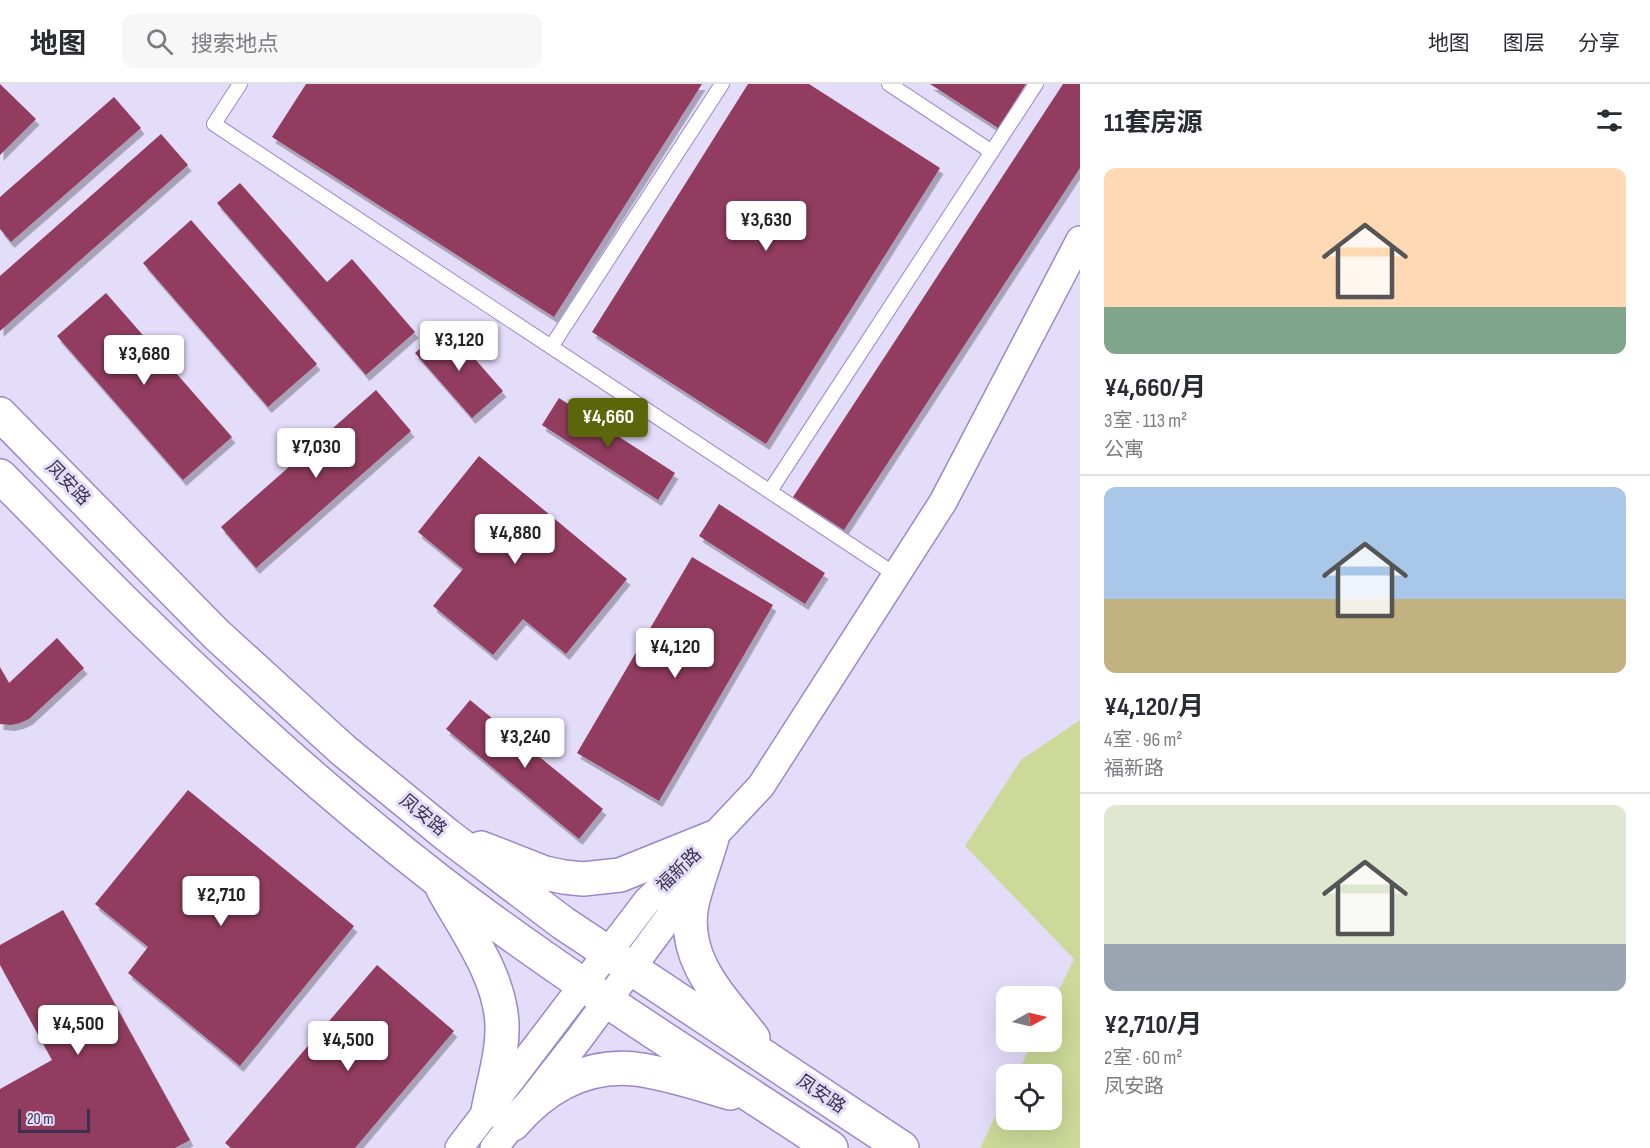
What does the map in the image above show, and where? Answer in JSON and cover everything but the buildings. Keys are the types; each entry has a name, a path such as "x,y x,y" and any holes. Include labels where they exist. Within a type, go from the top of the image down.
{"street":[{"name":"福新路","path":"459,1148 498,1128 620,961 670,916 712,838 761,786 943,502 1080,240"},
{"name":"凤安路","path":"0,414 216,634 343,750 447,835 563,923 902,1148"},
{"path":"0,476 144,621 249,720 350,809 438,880 540,956 831,1148"},
{"path":"447,835 545,873 583,879 620,874 712,838"},
{"path":"712,838 692,904 690,920 694,951 708,981 773,1063"},
{"path":"438,880 485,965 500,1005 502,1026 498,1128"},
{"path":"498,1128 555,1086 591,1072 612,1069 654,1072 759,1101"}],"lane":[{"path":"240,84 214,124 896,575"},
{"path":"550,346 722,84"},
{"path":"889,84 992,152"},
{"path":"770,491 1036,84"}],"green space":[{"path":"1080,720 1080,1148 980,1148 996,1115 996,1130 1062,1130 1062,1064 1022,1064 1028,1052 1062,1052 1061,986 1074,959 965,846 1021,760"}]}
